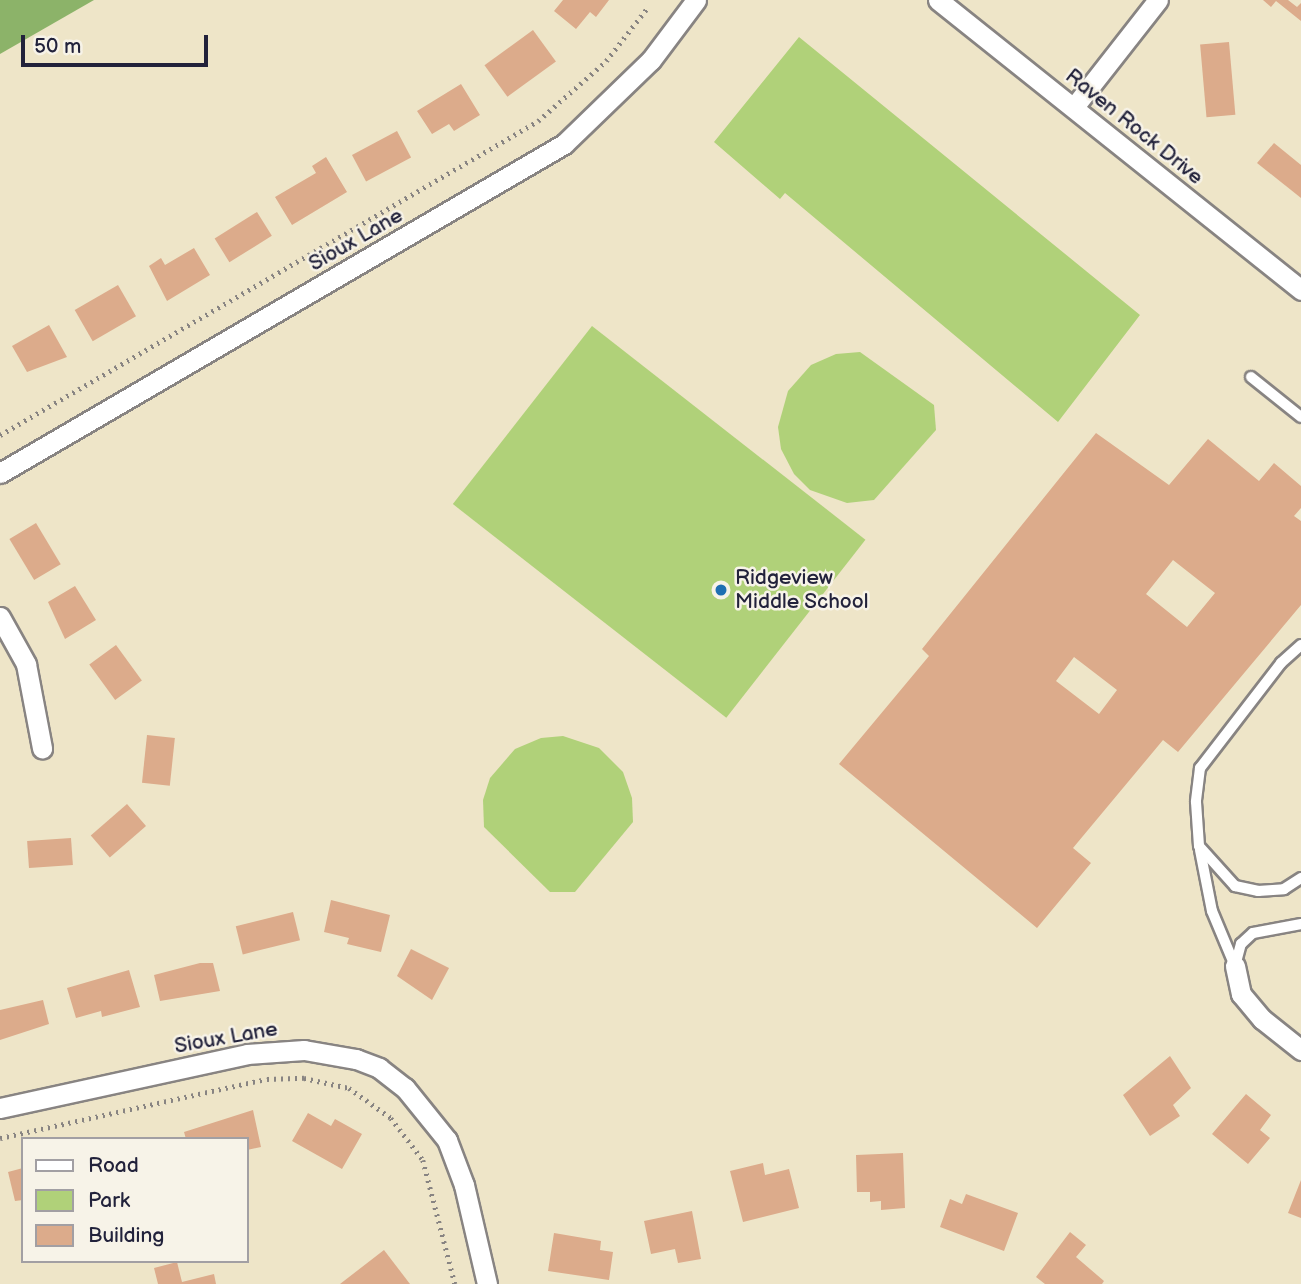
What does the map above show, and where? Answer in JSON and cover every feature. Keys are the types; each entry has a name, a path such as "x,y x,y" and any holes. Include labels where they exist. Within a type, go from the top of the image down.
{"street":[{"name":"Sioux Lane","path":"0,473 564,144 642,69 696,0"},
{"name":"Raven Rock Drive","path":"938,0 1301,290"},
{"path":"1074,107 1157,0"},
{"path":"0,617 26,664 42,748"},
{"path":"1235,966 1241,994 1262,1019 1301,1051"},
{"name":"Sioux Lane","path":"0,1108 247,1054 304,1050 356,1059 405,1088 447,1140 464,1185 487,1284"}],"lane":[{"path":"1251,377 1301,417"},
{"path":"1235,966 1212,911 1199,846 1200,768 1282,663 1301,645"},
{"path":"1199,846 1235,886 1258,891 1284,889 1301,878"},
{"path":"1235,966 1241,944 1253,933 1301,923"}],"path":[{"path":"0,435 538,121 606,61 648,8"},
{"path":"0,1138 267,1079 304,1078 349,1088 391,1118 423,1160 455,1284"}],"green space":[{"path":"0,0 94,0 0,54"},
{"path":"799,37 1140,315 1058,422 785,193 780,199 714,142"},
{"path":"592,326 865,540 726,718 453,504"},
{"path":"860,352 934,405 936,430 874,500 847,503 810,490 794,474 781,449 778,427 788,391 811,365 836,354"},
{"path":"563,736 599,748 623,772 632,798 633,822 575,892 550,892 484,827 483,800 490,778 515,749 541,738"}],"building":[{"path":"563,0 609,0 596,17 590,12 576,29 554,11"},
{"path":"1263,0 1288,0 1297,7 1301,3 1301,21 1276,1 1271,7"},
{"path":"533,30 556,62 507,97 484,65"},
{"path":"1229,42 1235,115 1206,117 1200,45"},
{"path":"461,84 480,115 454,131 449,124 432,134 417,111"},
{"path":"397,131 411,157 366,181 352,155"},
{"path":"1274,143 1301,165 1301,198 1257,163"},
{"path":"326,157 347,192 292,225 275,197 316,173 312,166"},
{"path":"257,212 272,236 229,262 215,238"},
{"path":"194,248 210,275 167,301 149,266 161,258 165,265"},
{"path":"118,285 136,316 93,341 75,310"},
{"path":"49,325 67,357 27,372 12,346"},
{"path":"1096,433 1169,485 1208,439 1259,481 1274,463 1301,486 1301,508 1294,516 1301,521 1301,605 1178,752 1163,740 1073,848 1091,863 1037,928 839,764 929,656 922,649","holes":["1173,560 1215,593 1187,627 1146,594","1074,657 1117,690 1099,714 1056,681"]},
{"path":"36,523 61,564 34,580 9,539"},
{"path":"75,586 96,620 65,639 48,602"},
{"path":"116,645 142,681 115,700 89,664"},
{"path":"147,735 175,738 170,786 142,783"},
{"path":"127,804 146,826 110,857 91,835"},
{"path":"71,838 73,865 29,868 27,841"},
{"path":"331,900 390,915 381,952 347,944 349,938 324,932"},
{"path":"293,912 300,940 243,954 236,926"},
{"path":"411,949 449,968 432,1000 397,976"},
{"path":"200,963 213,963 220,991 160,1001 154,975"},
{"path":"129,970 140,1007 102,1017 101,1011 76,1018 67,988"},
{"path":"43,1000 49,1024 0,1040 0,1010"},
{"path":"1170,1056 1191,1088 1173,1105 1180,1116 1150,1136 1123,1095"},
{"path":"1246,1094 1271,1115 1260,1130 1270,1138 1248,1164 1212,1134"},
{"path":"253,1110 261,1147 248,1150 248,1137 185,1137 184,1132"},
{"path":"308,1113 331,1126 335,1119 362,1134 342,1169 292,1141"},
{"path":"903,1153 905,1208 881,1210 881,1201 870,1202 870,1192 857,1192 856,1155"},
{"path":"763,1163 765,1175 789,1169 799,1208 743,1222 730,1171"},
{"path":"21,1169 21,1200 15,1201 8,1172"},
{"path":"1301,1180 1301,1218 1288,1213"},
{"path":"966,1194 1018,1213 1004,1251 940,1227 950,1199 962,1204"},
{"path":"692,1211 701,1259 678,1263 675,1249 651,1254 644,1221"},
{"path":"1070,1232 1086,1245 1076,1257 1104,1281 1102,1284 1045,1284 1036,1277"},
{"path":"554,1233 601,1241 600,1250 613,1252 609,1280 548,1271"},
{"path":"384,1250 410,1284 340,1284"},
{"path":"177,1263 182,1282 214,1274 216,1284 158,1284 154,1268"}],"place":[{"name":"Ridgeview Middle School","path":"721,590"}]}
